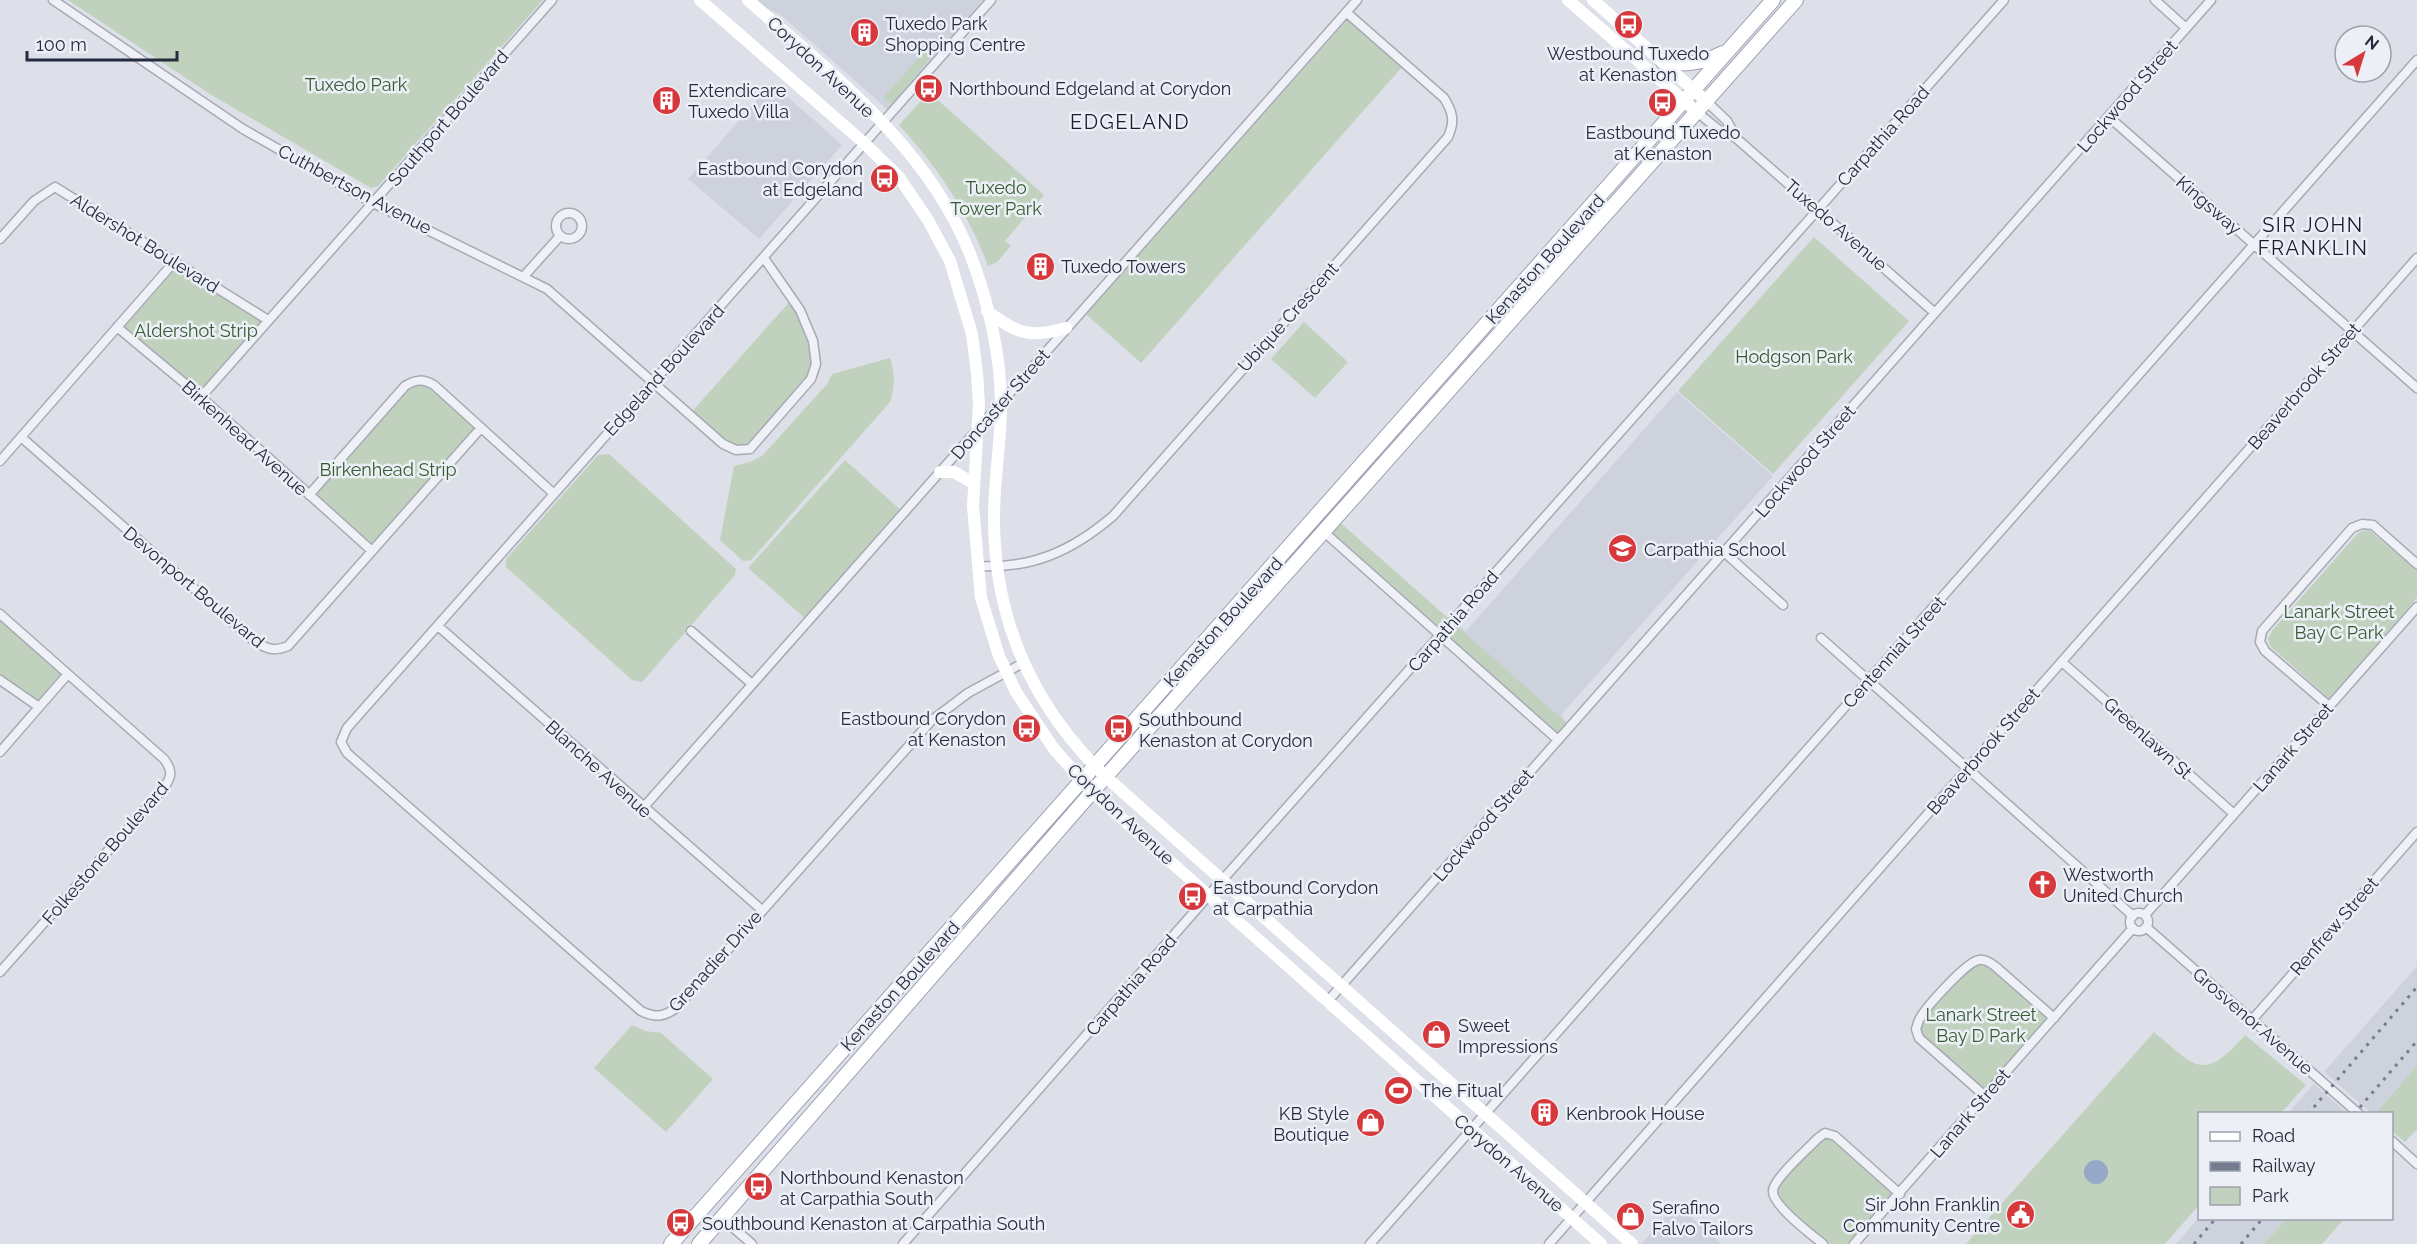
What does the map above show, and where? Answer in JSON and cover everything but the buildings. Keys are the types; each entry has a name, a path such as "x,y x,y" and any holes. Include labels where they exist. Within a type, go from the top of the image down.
{"main road":[{"name":"Corydon Avenue","path":"700,0 864,143 899,177 928,220 950,261 972,334 976,370 979,404 973,483 981,598 1005,672 1054,749 1092,792 1601,1244"},
{"name":"Corydon Avenue","path":"748,0 851,91 917,163 946,207 970,252 987,311 998,368 1001,403 994,520 997,567 1010,629 1023,663 1065,735 1106,777 1632,1244"},
{"name":"Tuxedo Avenue","path":"1568,0 1697,112"},
{"name":"Tuxedo Avenue","path":"1593,0 1706,101"},
{"name":"Kenaston Boulevard","path":"671,1244 1773,0"},
{"name":"Kenaston Boulevard","path":"699,1244 1092,792 1796,0"},
{"path":"1663,62 1678,65 1693,64 1710,60 1728,51"},
{"path":"987,311 1015,330 1027,334 1044,334 1066,328"},
{"path":"976,370 998,368"},
{"path":"974,465 996,467"},
{"path":"940,472 954,472 973,483"}],"street":[{"name":"Cuthbertson Avenue","path":"53,0 243,129 373,202 547,289 723,444 736,450 750,449 811,379 816,364 813,341 800,310 764,258"},
{"name":"Southport Boulevard","path":"201,397 552,0"},
{"name":"Edgeland Boulevard","path":"341,742 347,728 991,0"},
{"name":"Doncaster Street","path":"643,808 1357,0"},
{"name":"Carpathia Road","path":"903,1244 2004,0"},
{"path":"2155,0 2186,28"},
{"name":"Lockwood Street","path":"1327,1002 2211,0"},
{"name":"Ubique Crescent","path":"978,566 1010,567 1043,558 1072,547 1113,516 1448,137 1453,118 1451,108 1444,98 1346,12"},
{"name":"Centennial Street","path":"1370,1244 2417,60"},
{"name":"Tuxedo Avenue","path":"1706,101 1727,121 1736,138"},
{"name":"Tuxedo Avenue","path":"1697,112 1719,130 1736,138 1935,313"},
{"name":"Kingsway","path":"2109,117 2417,388"},
{"name":"Aldershot Boulevard","path":"0,239 34,201 55,187 268,320"},
{"path":"524,276 560,236"},
{"name":"Beaverbrook Street","path":"1549,1244 2417,258"},
{"path":"0,461 176,261"},
{"name":"Birkenhead Avenue","path":"117,327 201,397 372,551"},
{"path":"309,495 405,386 414,380 424,380 434,385 553,493"},
{"name":"Devonport Boulevard","path":"21,437 254,641 268,650 279,650 288,646 480,429"},
{"path":"2329,706 2265,651 2260,642 2262,631 2352,528 2362,524 2373,525 2417,564"},
{"path":"1324,532 1558,740"},
{"path":"1724,552 1783,605"},
{"name":"Lanark Street","path":"2145,915 2417,607"},
{"name":"Folkestone Boulevard","path":"0,614 164,759 170,766 171,779 0,972"},
{"name":"Blanche Avenue","path":"438,626 762,910"},
{"path":"691,631 752,684"},
{"path":"1821,638 2133,916"},
{"name":"Greenlawn St","path":"2062,662 2234,814"},
{"name":"Grenadier Drive","path":"341,742 347,753 641,1011 651,1016 666,1015 676,1008 931,721 968,693 1023,663"},
{"path":"0,752 68,675"},
{"path":"0,680 39,707"},
{"name":"Renfrew Street","path":"2252,1020 2417,832"},
{"path":"2140,913 2145,915 2148,920 2146,927 2139,931 2133,928 2130,924 2133,916 2140,913"},
{"name":"Grosvenor Avenue","path":"2146,927 2359,1112"},
{"name":"Lanark Street","path":"1854,1244 2133,928"},
{"path":"1985,1096 1919,1038 1916,1029 1922,1015 1963,970 1979,960 1988,961 1996,967 2054,1018"},
{"path":"1823,1244 1779,1205 1773,1196 1772,1189 1778,1180 1825,1133 1835,1136 1900,1194"},
{"path":"2393,1144 2417,1164"},
{"path":"722,1218 752,1244"}],"shaded area":[{"path":"756,0 983,0 888,110 781,15 764,7"},
{"path":"772,83 842,145 759,239 688,179"},
{"name":"Carpathia School","path":"1677,392 1773,476 1561,715 1570,726 1558,740 1453,621 1466,631"},
{"path":"2417,966 2417,1065 2377,1112 2370,1112 2324,1072"},
{"path":"2314,1084 2346,1112 2289,1112"},
{"path":"1676,1204 1722,1244 1641,1244"},
{"path":"2198,1218 2198,1220 2285,1220 2264,1244 2176,1244"}],"green space":[{"name":"Tuxedo Park","path":"68,0 543,0 378,186 371,188 213,96"},
{"path":"1348,19 1403,66 1141,363 1086,314"},
{"path":"928,47 930,56 927,62 892,104 883,98"},
{"name":"Tuxedo Tower Park","path":"929,92 1044,195 1005,241 1011,246 997,262 988,266 971,227 951,191 899,125"},
{"name":"Hodgson Park","path":"1814,237 1909,321 1773,474 1678,391"},
{"name":"Aldershot Strip","path":"175,261 268,320 201,397 117,327"},
{"path":"792,299 813,341 811,379 751,449 736,450 689,415"},
{"path":"1304,322 1348,362 1315,398 1271,359"},
{"path":"890,358 894,380 890,402 751,560 743,561 720,540 734,466 750,462 763,455 827,384 832,374"},
{"name":"Birkenhead Strip","path":"424,380 480,429 372,551 309,495 405,386"},
{"path":"609,454 736,569 735,575 642,682 632,680 506,567 506,559 598,455"},
{"path":"845,460 904,513 808,621 748,568"},
{"path":"1336,519 1570,726 1558,740 1324,532"},
{"name":"Lanark Street Bay C Park","path":"2365,530 2370,531 2417,569 2417,598 2330,699 2270,646 2268,639 2272,631 2358,533"},
{"path":"0,614 67,675 39,707 0,680"},
{"name":"Lanark Street Bay D Park","path":"1988,961 2054,1018 1985,1096 1919,1038 1918,1021 1971,963"},
{"path":"632,1025 645,1031 661,1033 713,1079 666,1132 594,1068"},
{"path":"2154,1032 2180,1054 2200,1065 2219,1060 2245,1035 2306,1085 2282,1112 2198,1112 2198,1206 2165,1244 1966,1244"},
{"path":"2417,1065 2417,1129 2405,1142 2393,1132 2393,1112 2377,1112"},
{"path":"1835,1136 1900,1194 1854,1244 1823,1244 1773,1196 1777,1180 1817,1139"},
{"path":"2285,1220 2343,1220 2322,1244 2264,1244"}],"water":[{"path":"2096,1160 2105,1163 2108,1172 2105,1181 2096,1184 2087,1181 2084,1172 2087,1163"}],"railway":[{"path":"2310,1112 2417,987"},
{"path":"2356,1112 2417,1041"},
{"path":"2194,1244 2214,1220"},
{"path":"2241,1244 2261,1220"}],"place":[{"name":"Westbound Tuxedo at Kenaston","path":"1628,24"},
{"name":"Tuxedo Park Shopping Centre","path":"864,33"},
{"name":"Northbound Edgeland at Corydon","path":"928,88"},
{"name":"Extendicare Tuxedo Villa","path":"667,100"},
{"name":"Eastbound Tuxedo at Kenaston","path":"1663,103"},
{"name":"Eastbound Corydon at Edgeland","path":"884,178"},
{"name":"Tuxedo Towers","path":"1040,266"},
{"name":"Carpathia School","path":"1623,549"},
{"name":"Eastbound Corydon at Kenaston","path":"1027,728"},
{"name":"Southbound Kenaston at Corydon","path":"1118,729"},
{"name":"Westworth United Church","path":"2042,884"},
{"name":"Eastbound Corydon at Carpathia","path":"1192,897"},
{"name":"Sweet Impressions","path":"1437,1035"},
{"name":"The Fitual","path":"1399,1090"},
{"name":"Kenbrook House","path":"1545,1113"},
{"name":"KB Style Boutique","path":"1370,1123"},
{"name":"Northbound Kenaston at Carpathia South","path":"759,1187"},
{"name":"Sir John Franklin Community Centre","path":"2021,1214"},
{"name":"Serafino Falvo Tailors","path":"1631,1217"},
{"name":"Southbound Kenaston at Carpathia South","path":"681,1223"}],"district":[{"name":"EDGELAND","path":"1130,122"},
{"name":"SIR JOHN FRANKLIN","path":"2313,236"}]}
